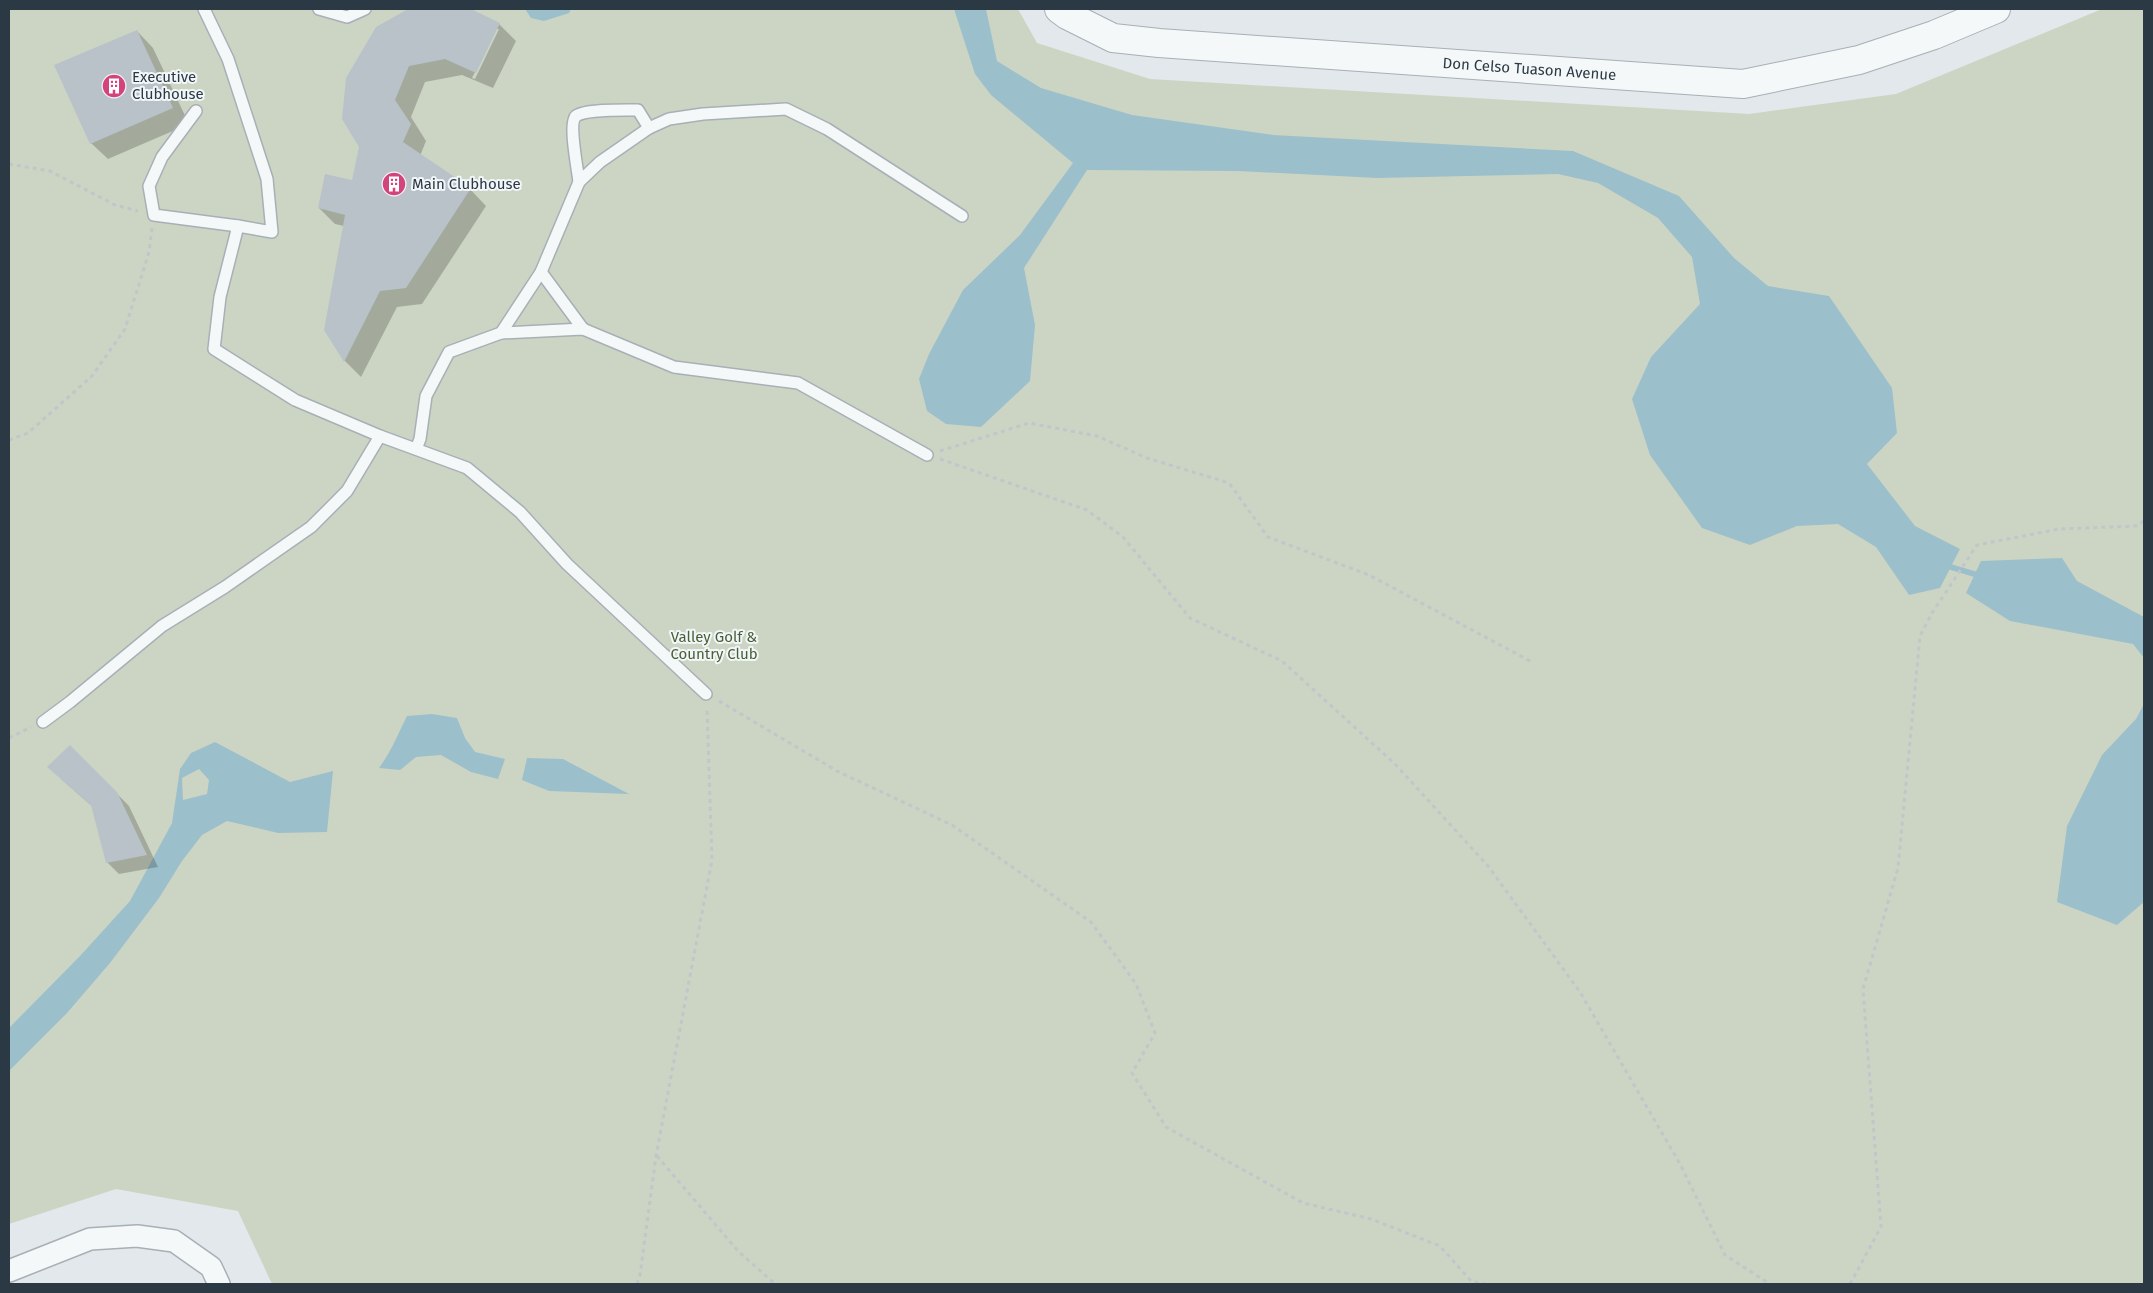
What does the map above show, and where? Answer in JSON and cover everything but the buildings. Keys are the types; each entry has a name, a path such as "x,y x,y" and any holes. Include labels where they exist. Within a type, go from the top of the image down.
{"street":[{"name":"Don Celso Tuason Avenue","path":"1059,9 1112,38 1159,43 1743,84 1858,60 1934,35 1996,9"},
{"path":"9,1271 90,1239 136,1236 174,1242 211,1267 220,1284"}],"lane":[{"path":"196,111 162,157 150,186 154,215 272,232 267,179 228,59 204,9"},
{"path":"319,9 347,17 365,9"},
{"path":"501,333 541,272 579,182 600,162 648,128 668,119 703,114 786,109 827,128 962,216"},
{"path":"579,182 572,130 574,119 577,116 587,113 638,110 648,128"},
{"path":"238,226 220,297 214,349 295,400 380,436 467,468 520,512 567,564 706,694"},
{"path":"541,272 583,329"},
{"path":"416,450 420,439 426,396 448,352 501,333 583,329 674,366 798,384 927,455"},
{"path":"43,722 162,626 225,587 311,527 347,491 380,436"}],"path":[{"path":"9,164 50,171 115,205 154,215 148,252 125,328 92,376 28,433 9,440"},
{"path":"927,455 1030,423 1097,436 1147,458 1229,483 1268,537 1369,575 1532,662"},
{"path":"927,455 1000,482 1087,510 1123,537 1190,618 1282,661 1395,764 1488,866 1580,992 1680,1164 1726,1255 1770,1284"},
{"path":"1850,1284 1881,1227 1863,989 1898,868 1920,636 1967,557 1977,545 2059,529 2136,526 2144,521"},
{"path":"637,1284 640,1275 656,1156 712,860 706,694"},
{"path":"706,694 837,771 952,825 1091,922 1136,984 1155,1034 1132,1073 1166,1127 1303,1203 1371,1219 1440,1246 1471,1281 1485,1284"},
{"path":"9,738 43,722"},
{"path":"656,1156 738,1251 775,1284"}],"green space":[{"name":"Valley Golf & Country Club","path":"9,9 1018,9 1037,43 1150,79 1749,114 1896,94 2102,9 2144,9 2144,1284 272,1284 238,1211 116,1189 9,1224"}],"water":[{"path":"525,9 571,9 569,13 544,21 531,18"},
{"path":"954,9 986,9 997,61 1041,88 1132,115 1273,135 1573,151 1679,196 1734,258 1768,286 1829,296 1892,388 1897,433 1867,464 1915,526 1960,549 1940,588 1909,595 1876,547 1838,524 1797,526 1750,545 1702,528 1650,455 1632,399 1651,357 1700,304 1692,257 1658,218 1598,183 1558,174 1377,178 1238,171 1087,170 1024,268 1035,325 1030,381 981,427 946,424 927,411 919,379 929,354 963,290 1020,235 1073,163 991,95 975,74"},
{"path":"2062,558 2077,581 2144,617 2144,658 2133,644 2010,621 1966,593 1981,561"},
{"path":"2144,704 2144,902 2117,925 2057,902 2067,826 2102,755 2136,719"},
{"path":"432,714 457,718 465,738 475,752 505,759 498,779 471,772 441,755 416,757 400,770 379,768 391,749 407,716"},
{"path":"215,742 290,782 333,771 327,832 278,833 227,821 202,835 182,861 159,898 110,963 67,1013 9,1071 9,1028 80,956 130,901 172,823 180,769 191,753","holes":["199,769 209,780 207,794 183,800 182,778"]},
{"path":"527,758 563,759 629,794 549,791 522,780"}],"waterway":[{"path":"1944,565 1981,576"}],"place":[{"name":"Executive Clubhouse","path":"114,86"},
{"name":"Main Clubhouse","path":"394,184"}]}
